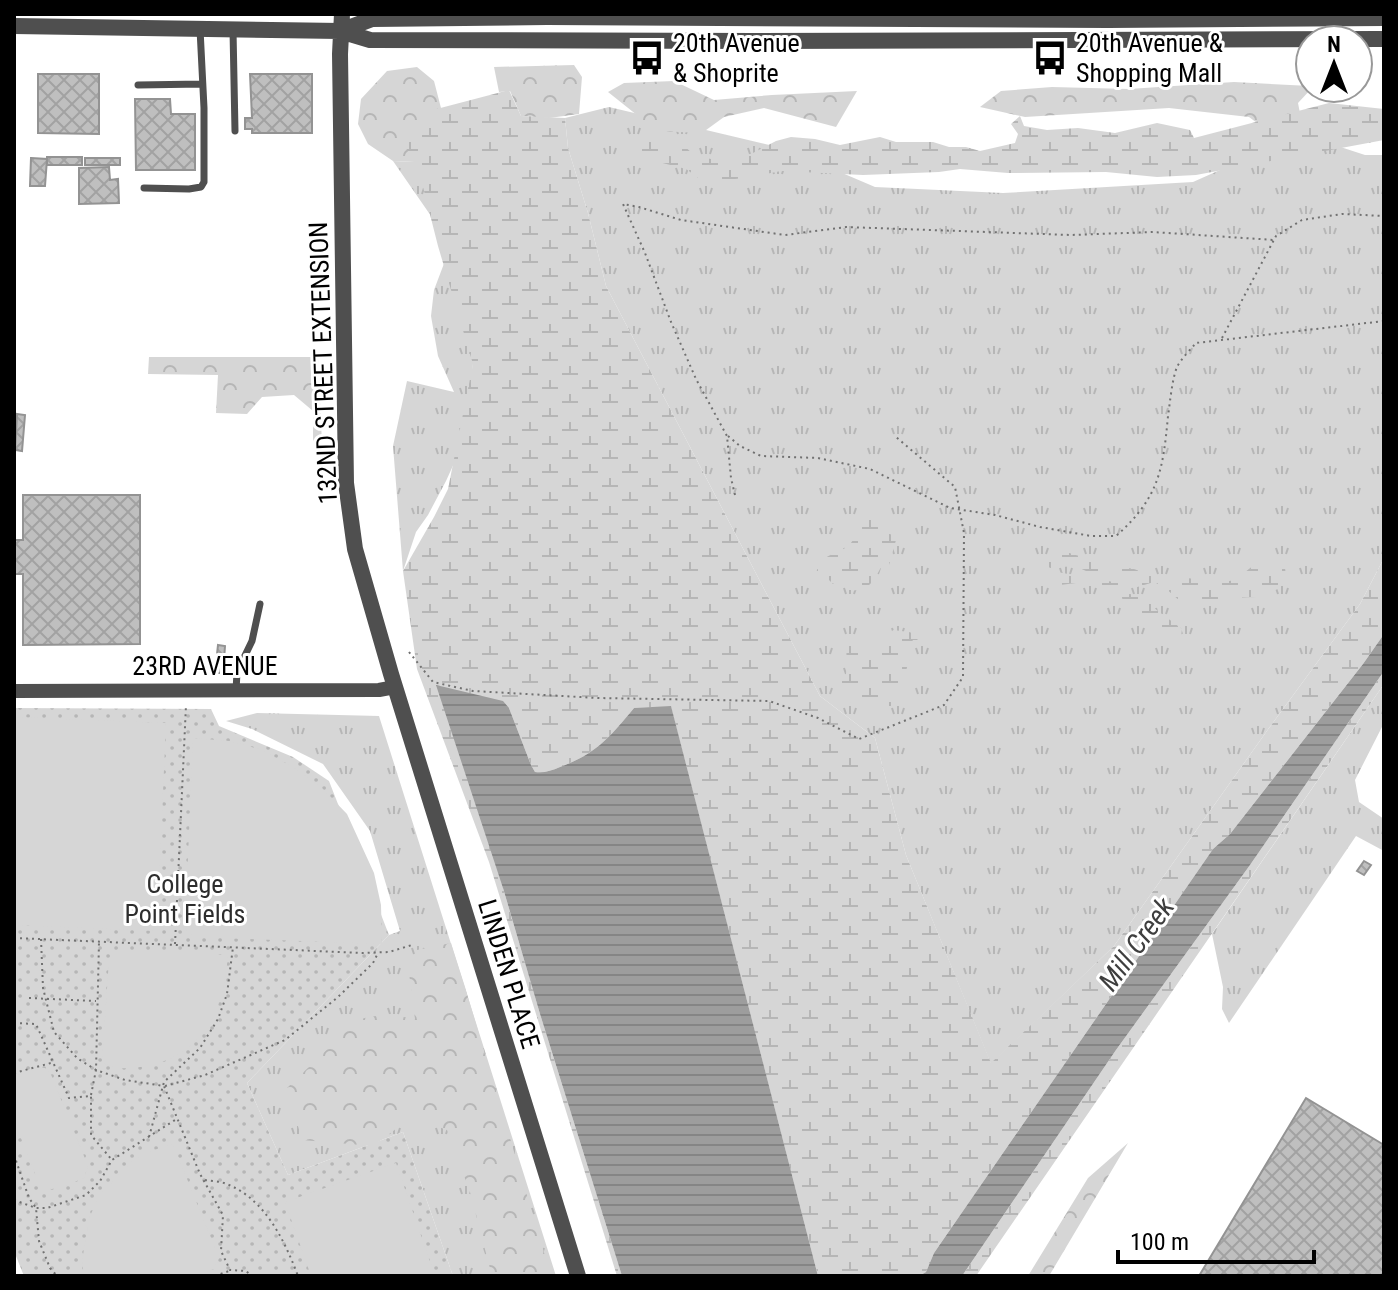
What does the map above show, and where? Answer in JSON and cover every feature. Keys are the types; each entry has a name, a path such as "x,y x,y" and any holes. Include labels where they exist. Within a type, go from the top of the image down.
{"street":[{"path":"14,26 40,20 162,22 200,29 233,30 372,19 547,17 1384,18"},
{"path":"341,22 370,40 1384,39"},
{"name":"132ND STREET EXTENSION","path":"341,22 346,483 355,549 395,687"},
{"name":"23RD AVENUE","path":"14,691 379,690 395,687"},
{"name":"LINDEN PLACE","path":"395,687 578,1276"}],"lane":[{"path":"1087,17 1087,40"},
{"path":"144,188 189,189 201,187 204,182 200,29"},
{"path":"233,30 235,131"},
{"path":"138,85 202,84"},
{"path":"236,691 237,672 252,641 260,604"}],"path":[{"path":"735,495 727,436 696,379 623,204 681,220 785,235 846,227 1071,235 1153,232 1274,240"},
{"path":"1222,339 1276,236 1302,220 1342,214 1384,216"},
{"path":"727,436 761,456 818,458 870,469 950,508 1091,536 1116,536 1131,523 1152,495 1164,458 1169,406 1177,367 1196,343 1384,321"},
{"path":"409,652 433,682 473,691 598,698 769,701 818,718 859,739 944,705 963,677 964,533 955,487 896,437"},
{"path":"175,944 186,705"},
{"path":"14,938 378,952 412,945"},
{"path":"41,939 43,988 54,1032 77,1058 96,1070 125,1080 164,1086 205,1075 285,1040 338,997 373,963 378,952"},
{"path":"99,941 91,1135 112,1160"},
{"path":"149,1137 164,1082 200,1048 218,1019 227,994 233,947"},
{"path":"29,998 98,1002"},
{"path":"14,1023 36,1024 69,1098 91,1096"},
{"path":"14,1073 53,1062"},
{"path":"164,1086 176,1119 223,1215 221,1251 230,1270"},
{"path":"14,1200 36,1208 47,1208 86,1195 100,1181 112,1160 176,1119"},
{"path":"14,1155 29,1198 36,1208 39,1241 50,1268 57,1276"},
{"path":"204,1180 223,1182 247,1196 267,1215 280,1233 298,1276"},
{"path":"216,1276 230,1270 246,1271 252,1276"}],"green space":[{"path":"574,65 582,77 579,114 549,118 521,116 510,91 499,92 494,67"},
{"path":"417,67 434,81 441,108 414,162 393,161 368,144 358,124 361,99 387,71"},
{"path":"674,81 714,100 857,91 836,127 764,108 724,117 702,133 657,131 608,92 624,83"},
{"path":"1234,82 1294,85 1294,104 1298,104 1308,154 1288,146 1249,117 1169,108 1025,117 980,107 1001,91 1052,87 1129,89"},
{"path":"509,90 521,116 565,118 568,148 606,286 820,696 875,738 906,855 991,1063 1114,946 1360,604 1384,558 1384,634 1230,834 1213,849 934,1253 926,1272 919,1276 818,1276 671,707 634,708 593,750 573,762 538,772 531,765 509,708 503,888 622,1276 617,1276 489,862 417,669 403,571 448,489 473,364 419,171 403,143 429,111"},
{"path":"1325,104 1384,109 1384,140 1196,175 1157,177 1106,172 1008,173 960,169 863,175 781,171 704,182 686,169 639,157 624,149 627,138 668,141 667,154 672,157 680,152 680,142 694,155 715,160 751,154 791,137 840,145 880,137 896,142 933,142 980,151 1015,143 1018,134 1011,124 1020,116 1024,126 1047,130 1078,128 1115,133 1157,123 1190,130 1194,138"},
{"path":"609,107 786,149 875,187 1003,193 1193,182 1285,141 1319,140 1365,155 1384,155 1384,558 1360,604 1114,946 991,1064 906,855 875,738 820,696 606,286 568,148 565,118"},
{"path":"428,149 475,343 466,437 446,481 416,532 403,571 393,446 407,381 454,392 438,356 431,316 434,290 448,253 431,216 393,161 414,162"},
{"path":"149,357 318,357 323,466 313,439 313,411 294,395 262,397 247,414 216,413 218,375 148,374"},
{"path":"870,513 885,518 886,533 896,540 889,565 881,567 869,585 856,590 849,591 840,581 833,584 829,580 820,580 816,575 822,561 849,545 859,524"},
{"path":"1066,552 1156,577 1176,576 1217,583 1235,580 1254,565 1284,561 1286,575 1278,589 1265,594 1262,587 1258,589 1257,597 1181,602 1154,582 1134,588 1115,576 1075,566 1050,568 1045,563 1045,556"},
{"path":"1057,572 1119,583 1128,594 1145,595 1155,600 1154,608 1182,629 1180,644 1185,649 1179,653 1160,626 1155,630 1149,627 1133,606 1117,595 1084,582 1060,585 1048,582 1046,577"},
{"path":"893,630 921,636 911,643 916,652 910,657 896,706 854,706 836,684 833,674 842,679 846,674 846,644 858,638 860,647 883,644"},
{"path":"1384,671 1384,684 976,1276 962,1276 1116,1050 1250,865"},
{"path":"1384,684 1384,723 1355,780 1359,802 1384,819 1384,851 1356,836 1229,1023 1222,1009 1223,987 1212,934"},
{"name":"College Point Fields","path":"14,708 211,709 219,726 293,757 329,781 389,935 247,1083 288,1175 403,1132 453,1276 24,1276 14,1251"},
{"path":"257,713 379,716 556,1276 453,1276 403,1132 288,1175 247,1083 389,935 400,931 370,831 323,764 252,729 226,721"},
{"path":"14,717 166,723 157,931 14,925"},
{"path":"193,738 230,741 262,750 321,787 347,814 374,873 381,905 382,944 193,937 185,928"},
{"path":"451,943 551,1276 492,1276 470,1192 447,1130 412,1117 373,1146 302,1140 287,1088 359,1019 387,1014 415,1019 409,973 417,950"},
{"path":"118,950 228,955 225,980 215,1014 191,1045 170,1059 133,1068 102,1063 109,959"},
{"path":"38,1067 50,1072 88,1166 84,1178 55,1189 39,1184 14,1120 14,1076"},
{"path":"1128,1143 1049,1276 1028,1276 1088,1178"},
{"path":"173,1144 219,1258 214,1269 196,1276 84,1276 82,1262 85,1242 90,1216 99,1196 131,1162"},
{"path":"396,1163 435,1276 311,1276 285,1202"}],"shaded area":[{"path":"1384,634 1384,671 1250,865 1116,1050 962,1276 919,1276 926,1272 934,1253 1213,849 1230,834"},
{"path":"436,685 503,701 509,708 535,772 554,770 593,750 634,708 671,706 818,1276 622,1276 503,888"}],"building":[{"path":"38,74 99,74 99,134 38,133"},
{"path":"250,74 312,74 312,133 252,133 252,129 245,129 245,118 252,118"},
{"path":"135,99 170,99 171,114 195,114 195,170 136,170"},
{"path":"47,157 82,157 82,165 47,165"},
{"path":"31,158 47,159 45,186 30,186"},
{"path":"85,158 120,158 120,165 85,165"},
{"path":"109,167 110,180 118,179 119,203 79,204 79,168"},
{"path":"17,414 25,415 22,451 15,450"},
{"path":"23,495 140,495 140,644 23,645 23,574 14,574 14,540 23,540"},
{"path":"218,645 225,646 223,673 215,673"},
{"path":"1364,861 1371,865 1364,875 1357,871"},
{"path":"1306,1098 1384,1145 1384,1276 1199,1276"}],"place":[{"name":"20th Avenue & Shoprite","path":"647,58"},
{"name":"20th Avenue & Shopping Mall","path":"1050,58"}],"water label":[{"name":"Mill Creek","path":"1136,944"}]}
